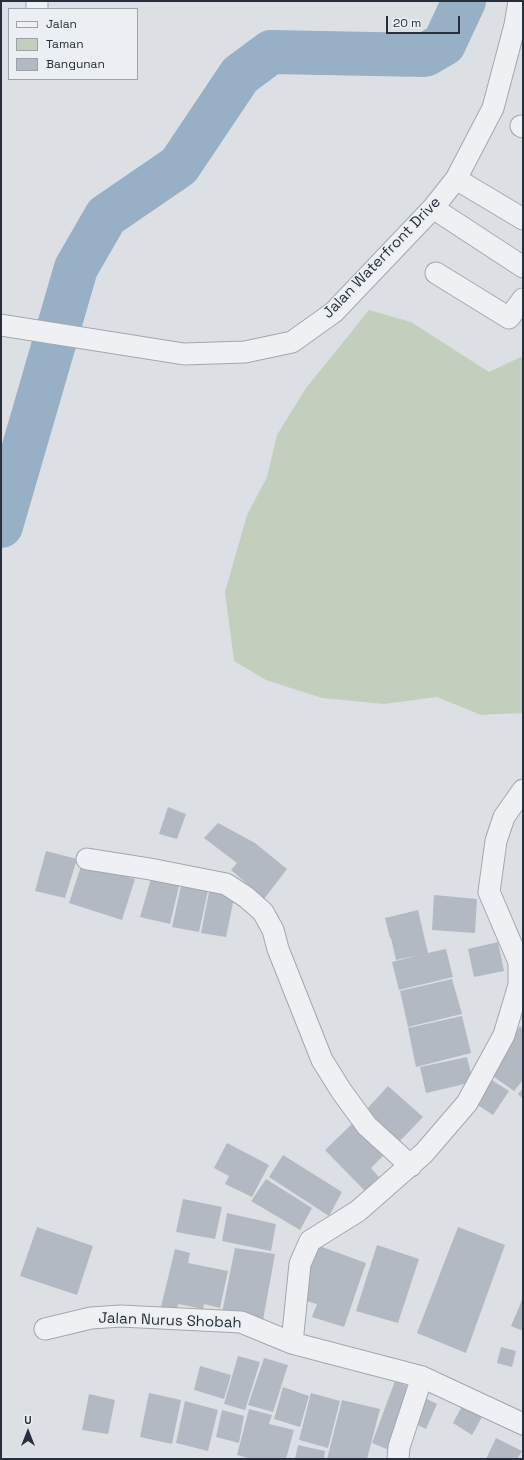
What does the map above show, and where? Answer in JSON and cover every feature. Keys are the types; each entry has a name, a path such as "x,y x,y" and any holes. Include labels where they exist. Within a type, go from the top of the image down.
{"street":[{"name":"Jalan Waterfront Drive","path":"1,325 184,354 245,352 292,342 334,312 432,208 456,179 493,108 515,25 519,1"},
{"path":"456,179 523,220"},
{"path":"432,208 523,267"},
{"path":"436,273 509,318 523,299"},
{"path":"292,1343 300,1264 310,1241 358,1211 411,1166 467,1102 504,1035 519,985 519,962 489,892 496,841 504,817 523,790"},
{"path":"87,859 157,870 226,884 246,897 263,912 273,930 278,949 322,1060 342,1092 367,1126 411,1166"},
{"name":"Jalan Nurus Shobah","path":"45,1329 91,1318 121,1316 241,1322 292,1343 422,1377 523,1424"},
{"path":"398,1459 399,1447 422,1377"}],"green space":[{"path":"369,310 411,322 489,372 523,356 523,713 481,715 437,697 384,704 322,698 266,680 234,661 225,592 247,515 267,477 277,435 306,388"}],"building":[{"path":"168,807 186,814 177,839 159,834"},
{"path":"218,823 255,843 287,869 264,899 231,870 237,863 204,838"},
{"path":"46,851 77,859 65,898 35,891"},
{"path":"82,863 135,879 122,920 69,903"},
{"path":"152,875 180,882 170,924 140,917"},
{"path":"182,881 209,886 199,932 172,927"},
{"path":"210,887 235,893 226,937 201,933"},
{"path":"434,895 477,899 475,933 432,930"},
{"path":"418,910 428,953 446,949 453,977 399,990 392,962 419,955 396,960 385,918"},
{"path":"498,942 504,971 474,977 468,949"},
{"path":"452,979 462,1014 408,1027 400,991"},
{"path":"462,1016 471,1053 416,1067 408,1028"},
{"path":"520,1026 523,1029 523,1080 514,1091 487,1072"},
{"path":"467,1057 473,1082 426,1093 420,1067"},
{"path":"487,1077 509,1091 493,1115 470,1100"},
{"path":"388,1086 423,1117 400,1141 365,1111"},
{"path":"523,1088 523,1099 518,1094"},
{"path":"355,1121 387,1152 371,1168 379,1177 365,1191 325,1150"},
{"path":"227,1143 269,1165 252,1197 225,1184 229,1176 214,1168"},
{"path":"283,1155 342,1192 329,1216 269,1177"},
{"path":"266,1179 312,1208 300,1230 251,1201"},
{"path":"183,1199 222,1207 215,1239 176,1232"},
{"path":"227,1213 276,1224 271,1251 222,1241"},
{"path":"37,1227 93,1246 77,1295 20,1276"},
{"path":"458,1227 505,1245 466,1353 417,1333"},
{"path":"314,1244 366,1263 344,1327 312,1317 317,1304 299,1299"},
{"path":"377,1245 419,1259 398,1323 356,1311"},
{"path":"235,1248 275,1254 263,1320 222,1313"},
{"path":"175,1249 190,1253 188,1263 228,1271 220,1308 204,1304 203,1309 178,1304 176,1315 160,1311"},
{"path":"523,1298 523,1331 511,1326"},
{"path":"501,1347 516,1351 512,1367 497,1363"},
{"path":"238,1356 260,1362 245,1410 224,1404"},
{"path":"264,1358 288,1365 273,1412 248,1405"},
{"path":"200,1366 231,1375 224,1399 194,1390"},
{"path":"395,1381 417,1390 394,1452 372,1443"},
{"path":"283,1387 309,1396 300,1427 274,1419"},
{"path":"149,1393 181,1400 172,1444 140,1437"},
{"path":"311,1393 340,1401 328,1448 299,1440"},
{"path":"89,1394 115,1400 108,1434 82,1430"},
{"path":"419,1395 437,1404 426,1429 407,1420"},
{"path":"342,1400 380,1409 367,1459 327,1459"},
{"path":"185,1401 218,1410 208,1451 176,1443"},
{"path":"462,1406 482,1417 472,1435 453,1423"},
{"path":"249,1409 272,1415 269,1424 294,1430 286,1459 252,1459 237,1455"},
{"path":"222,1410 244,1416 239,1443 216,1437"},
{"path":"496,1438 522,1451 517,1459 486,1459"},
{"path":"298,1445 325,1451 324,1459 295,1459"}],"waterway":[{"path":"1,526 76,268 106,216 179,166 240,75 271,52 425,55 444,44 464,1"}]}
